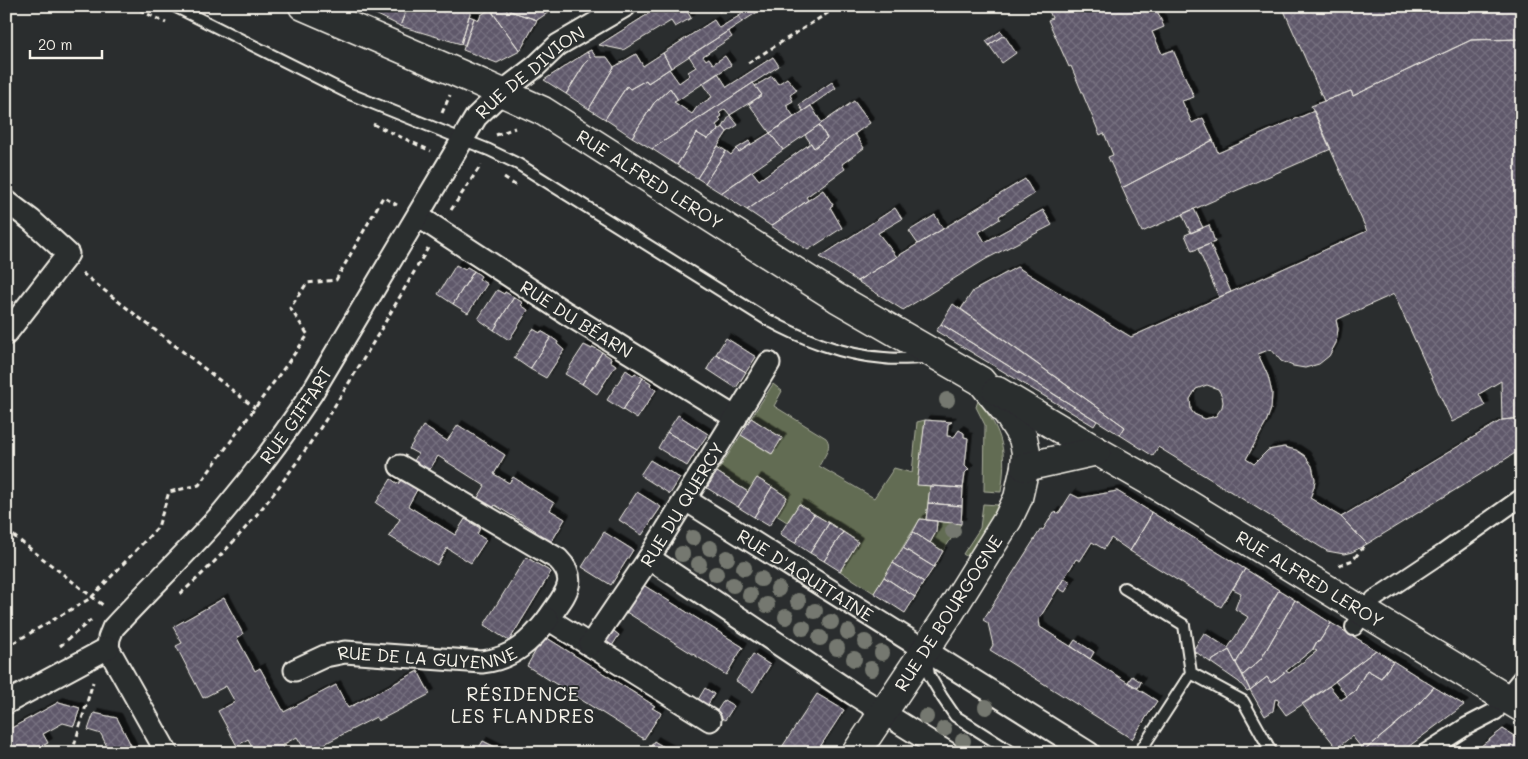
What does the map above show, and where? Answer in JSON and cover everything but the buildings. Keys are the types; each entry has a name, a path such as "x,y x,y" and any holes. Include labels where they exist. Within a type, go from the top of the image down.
{"main road":[{"name":"RUE ALFRED LEROY","path":"303,6 459,73 543,112 837,298 1153,483 1359,620 1513,696"},
{"name":"RUE ALFRED LEROY","path":"981,381 1008,414 1023,438 1026,452 1025,467"},
{"path":"1025,467 1096,451"},
{"name":"RUE DE BOURGOGNE","path":"856,753 926,650 1008,520 1018,498 1025,467"}],"street":[{"name":"RUE DE DIVION","path":"458,148 476,117 501,92 535,67 558,45 625,6"},
{"name":"RUE GIFFART","path":"106,649 113,628 222,513 288,430 458,148"},
{"path":"6,201 31,220 68,254 6,334"},
{"name":"RUE DU BÉARN","path":"418,216 566,313 736,418"},
{"name":"RUE DU QUERCY","path":"590,645 686,500 769,363"},
{"name":"RUE DE LA GUYENNE","path":"294,670 325,656 345,652 482,662 493,661 519,649 537,633 570,586 570,578 564,565 558,559 400,466"},
{"path":"1359,620 1374,598 1522,497"},
{"name":"RUE D'AQUITAINE","path":"686,500 1089,753"},
{"path":"649,558 847,690 948,753"},
{"path":"548,618 710,720"},
{"path":"6,703 106,649 167,753"},
{"path":"1426,753 1513,696"}],"lane":[{"path":"174,6 350,94 435,129 458,148 489,150 518,164 794,335 830,348 862,356 886,359 940,358"},
{"path":"1124,588 1184,626 1192,673 1139,753"},
{"path":"926,650 929,675 955,716 1013,753"},
{"path":"1192,673 1243,701 1272,753"}],"path":[{"path":"748,62 840,6"},
{"path":"427,150 459,73"},
{"path":"481,165 496,134 523,125 533,107"},
{"path":"6,647 91,598 158,527 169,492 199,485 308,335 290,308 307,283 336,280 383,197 418,216"},
{"path":"68,254 82,272 255,408"},
{"path":"6,530 106,608 99,613"},
{"path":"58,648 92,619"},
{"path":"72,753 106,649"}],"green space":[{"path":"773,384 782,391 774,406 828,441 827,452 819,466 874,498 894,468 912,473 917,422 925,420 918,484 930,486 926,520 920,519 874,593 840,571 858,541 799,504 787,522 776,515 787,497 757,478 748,492 717,472 741,435 771,454 781,439 751,418"},
{"path":"978,401 987,412 1002,444 1004,466 1001,492 984,491 985,425 976,407"},
{"path":"983,504 998,505 993,518 969,558 963,554 980,528"},
{"path":"937,521 961,524 943,551 930,543 936,532"}],"district":[{"name":"RÉSIDENCE LES FLANDRES","path":"523,704"}]}
